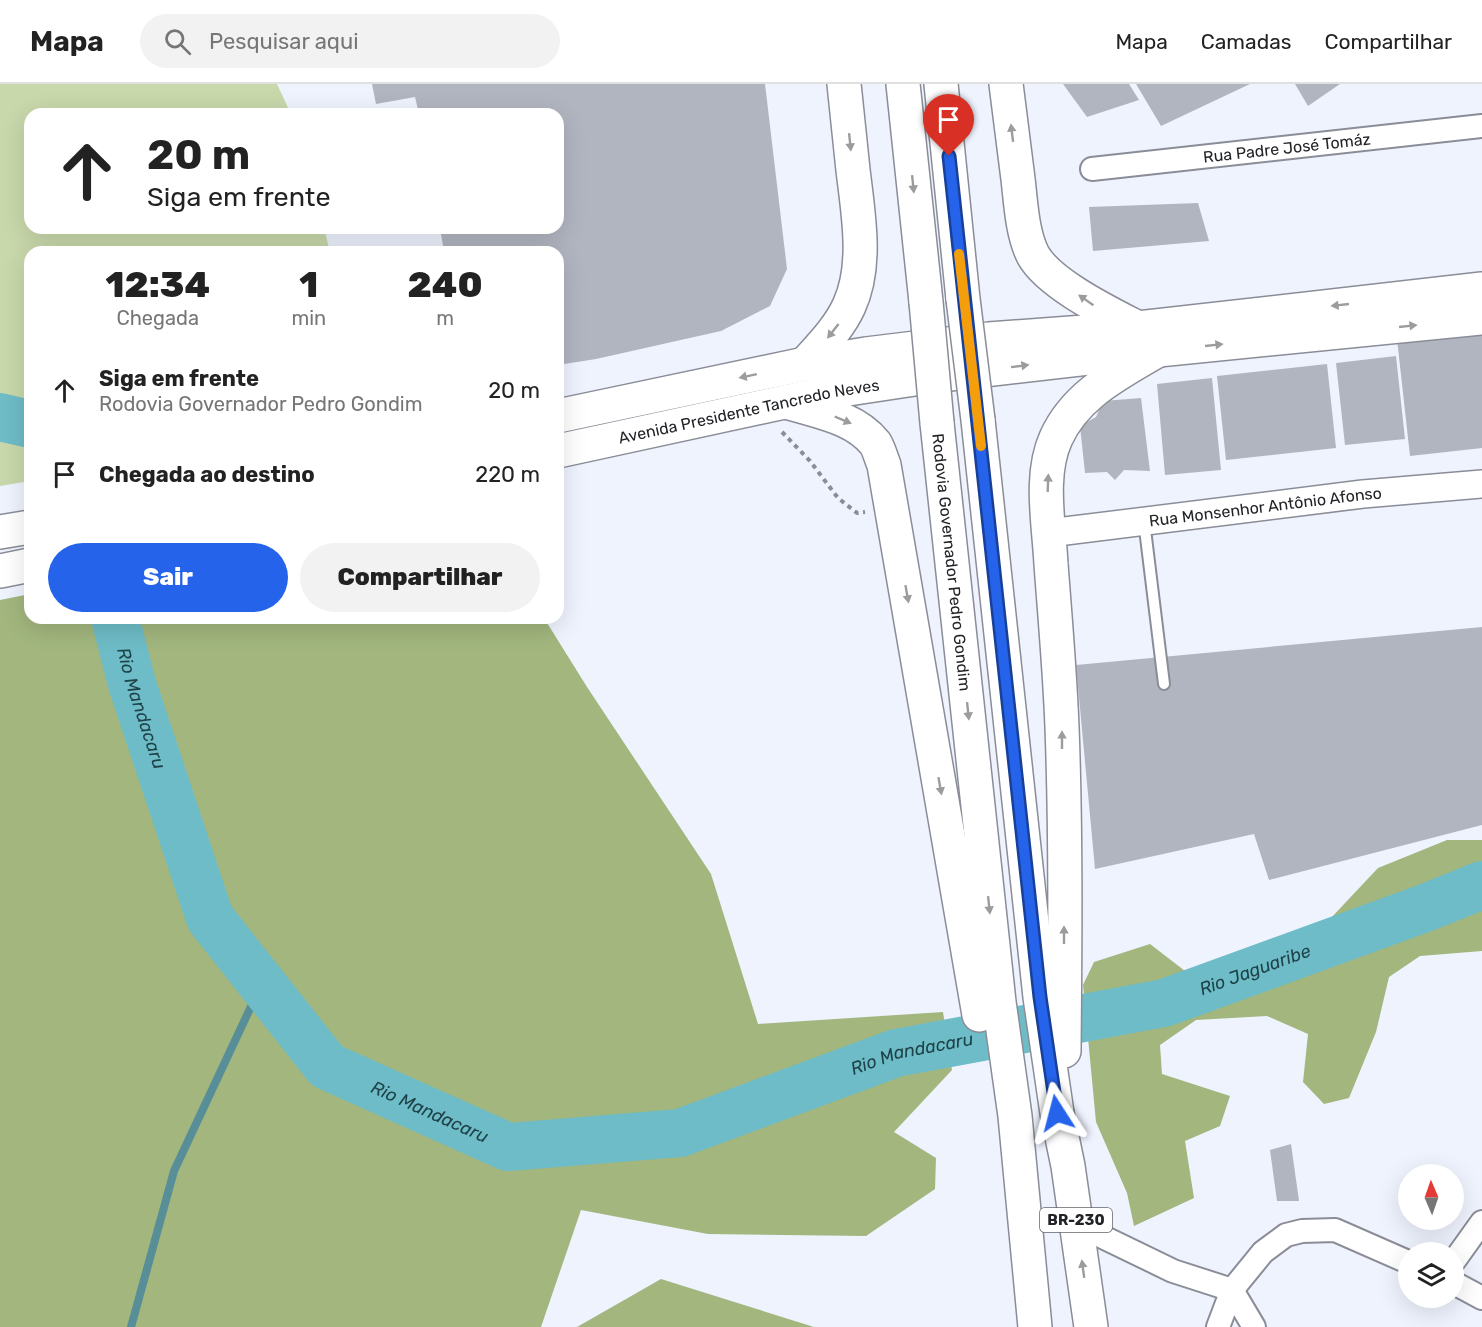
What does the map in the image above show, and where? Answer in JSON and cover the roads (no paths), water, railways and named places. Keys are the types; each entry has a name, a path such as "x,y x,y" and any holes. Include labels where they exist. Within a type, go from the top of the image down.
{"main road":[{"path":"805,364 841,321 850,305 858,273 857,205 844,84"},
{"name":"Rodovia Governador Pedro Gondim","path":"903,84 926,302 988,1002 1004,1040 1006,1116"},
{"path":"941,84 963,299 1050,1006"},
{"path":"1006,84 1022,210 1027,239 1034,257 1045,270 1093,305 1148,339"},
{"path":"1050,1006 1062,728 1047,485 1049,460 1056,438 1085,397 1148,339 1482,289"},
{"path":"940,360 1148,339 1482,318"},
{"name":"Avenida Presidente Tancredo Neves","path":"564,415 805,364 940,360"},
{"name":"Avenida Presidente Tancredo Neves","path":"564,451 784,417 835,391 940,360"},
{"path":"784,417 845,420 862,430 876,445 884,465 988,1002 982,1036 1006,1116"},
{"path":"0,532 24,527"},
{"name":"BR-230","path":"1050,1006 1061,1113 1091,1327"},
{"name":"BR-230","path":"1006,1116 1020,1188 1035,1327"}],"street":[{"name":"Rua Padre José Tomáz","path":"1092,170 1482,126"},
{"name":"Rua Monsenhor Antônio Afonso","path":"1049,533 1363,494 1482,484"},
{"path":"1464,1247 1482,1222"},
{"path":"1077,1224 1173,1271 1232,1290 1254,1327"},
{"path":"1218,1327 1232,1290 1263,1252 1286,1235 1302,1231 1335,1230 1398,1258"},
{"path":"1464,1288 1482,1298"}],"lane":[{"path":"1144,521 1164,684"}],"waterway":[{"name":"Rio Mandacaru","path":"0,417 24,423"},
{"name":"Rio Mandacaru","path":"117,624 132,684 210,918 327,1066 508,1147 680,1133 896,1053 1164,1003 1482,885"},
{"path":"131,1327 174,1171 262,983"}],"water label":[{"name":"Rio Jaguaribe","path":"1255,969"}]}
